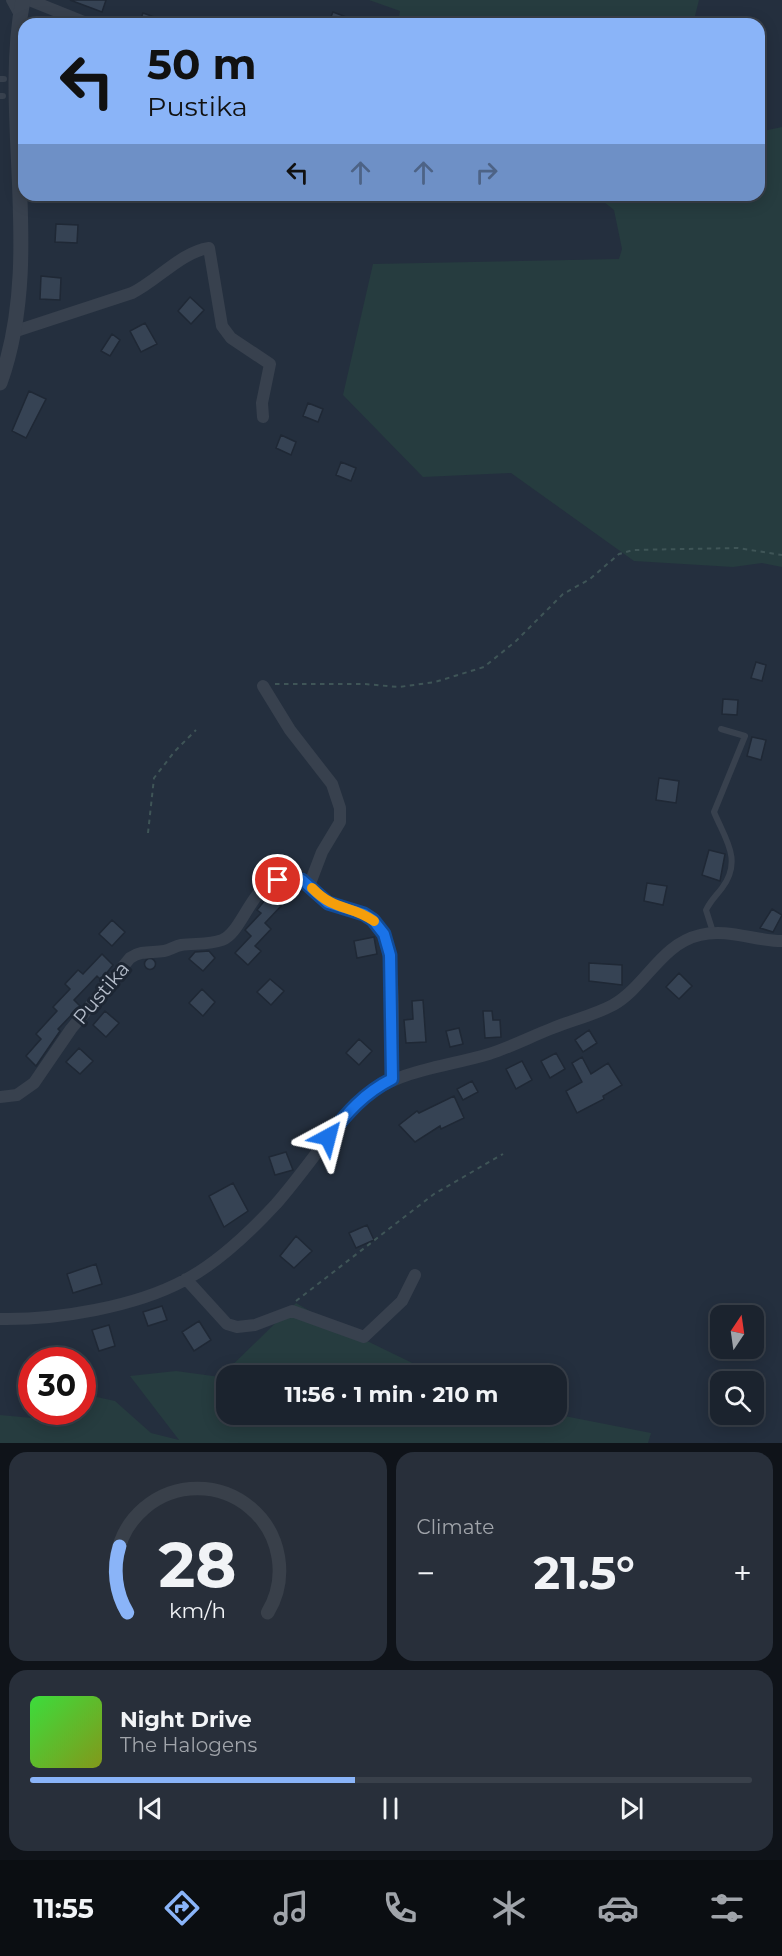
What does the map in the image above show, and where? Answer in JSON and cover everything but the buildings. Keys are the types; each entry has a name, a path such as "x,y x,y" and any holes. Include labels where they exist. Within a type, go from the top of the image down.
{"street":[{"path":"0,383 13,332 14,239 2,125 2,79 21,3 70,18"},
{"path":"6,63 18,66"},
{"path":"13,332 132,293 148,286 190,255 209,248 213,264 218,315 222,326 231,338 270,364 262,403 263,417"},
{"path":"263,686 290,730 332,784 340,808 340,822 322,852 309,886"},
{"name":"Pustika","path":"0,1098 17,1095 34,1083 71,1029 129,958 142,952 166,951 183,945 221,940 231,933 258,894 272,882 294,879 309,886 328,903 364,914 373,920 384,934 390,955 392,1079"},
{"path":"0,1320 32,1320 103,1307 166,1289 186,1279 237,1242 275,1205 355,1104 369,1092 392,1079 491,1053 603,1010 629,994 679,943 699,935 714,933 782,941"},
{"path":"186,1279 227,1324 237,1327 255,1325 292,1311 364,1337 402,1301 415,1275"}],"lane":[{"path":"714,933 706,910 713,895 721,890 733,864 731,846 714,812 746,736 721,729"}],"path":[{"path":"263,686 273,684 364,684 399,687 435,682 484,667 516,641 563,594 590,579 619,554 633,550 738,548 782,555"},
{"path":"148,833 154,778 175,751 196,730"},
{"path":"282,1313 434,1194 503,1154"}],"green space":[{"path":"369,0 699,0 694,18 399,18 400,11"},
{"path":"782,127 782,567 762,563 733,567 634,561 511,473 423,477 343,395 373,264 619,259 622,249 614,210 604,202 585,201 765,201 765,131"},
{"path":"296,1303 330,1323 416,1365 232,1365"},
{"path":"176,1371 216,1376 216,1425 567,1425 567,1417 651,1433 648,1443 0,1443 0,1415 18,1417 18,1425 96,1425 96,1397 115,1401 151,1433 179,1440 130,1376"}],"slow traffic":[{"path":"312,888 328,903 361,912 374,921"}],"route":[{"path":"278,880 302,880 328,903 361,912 380,927 388,943 392,1008 392,1079 369,1092 355,1104 328,1137"}]}
